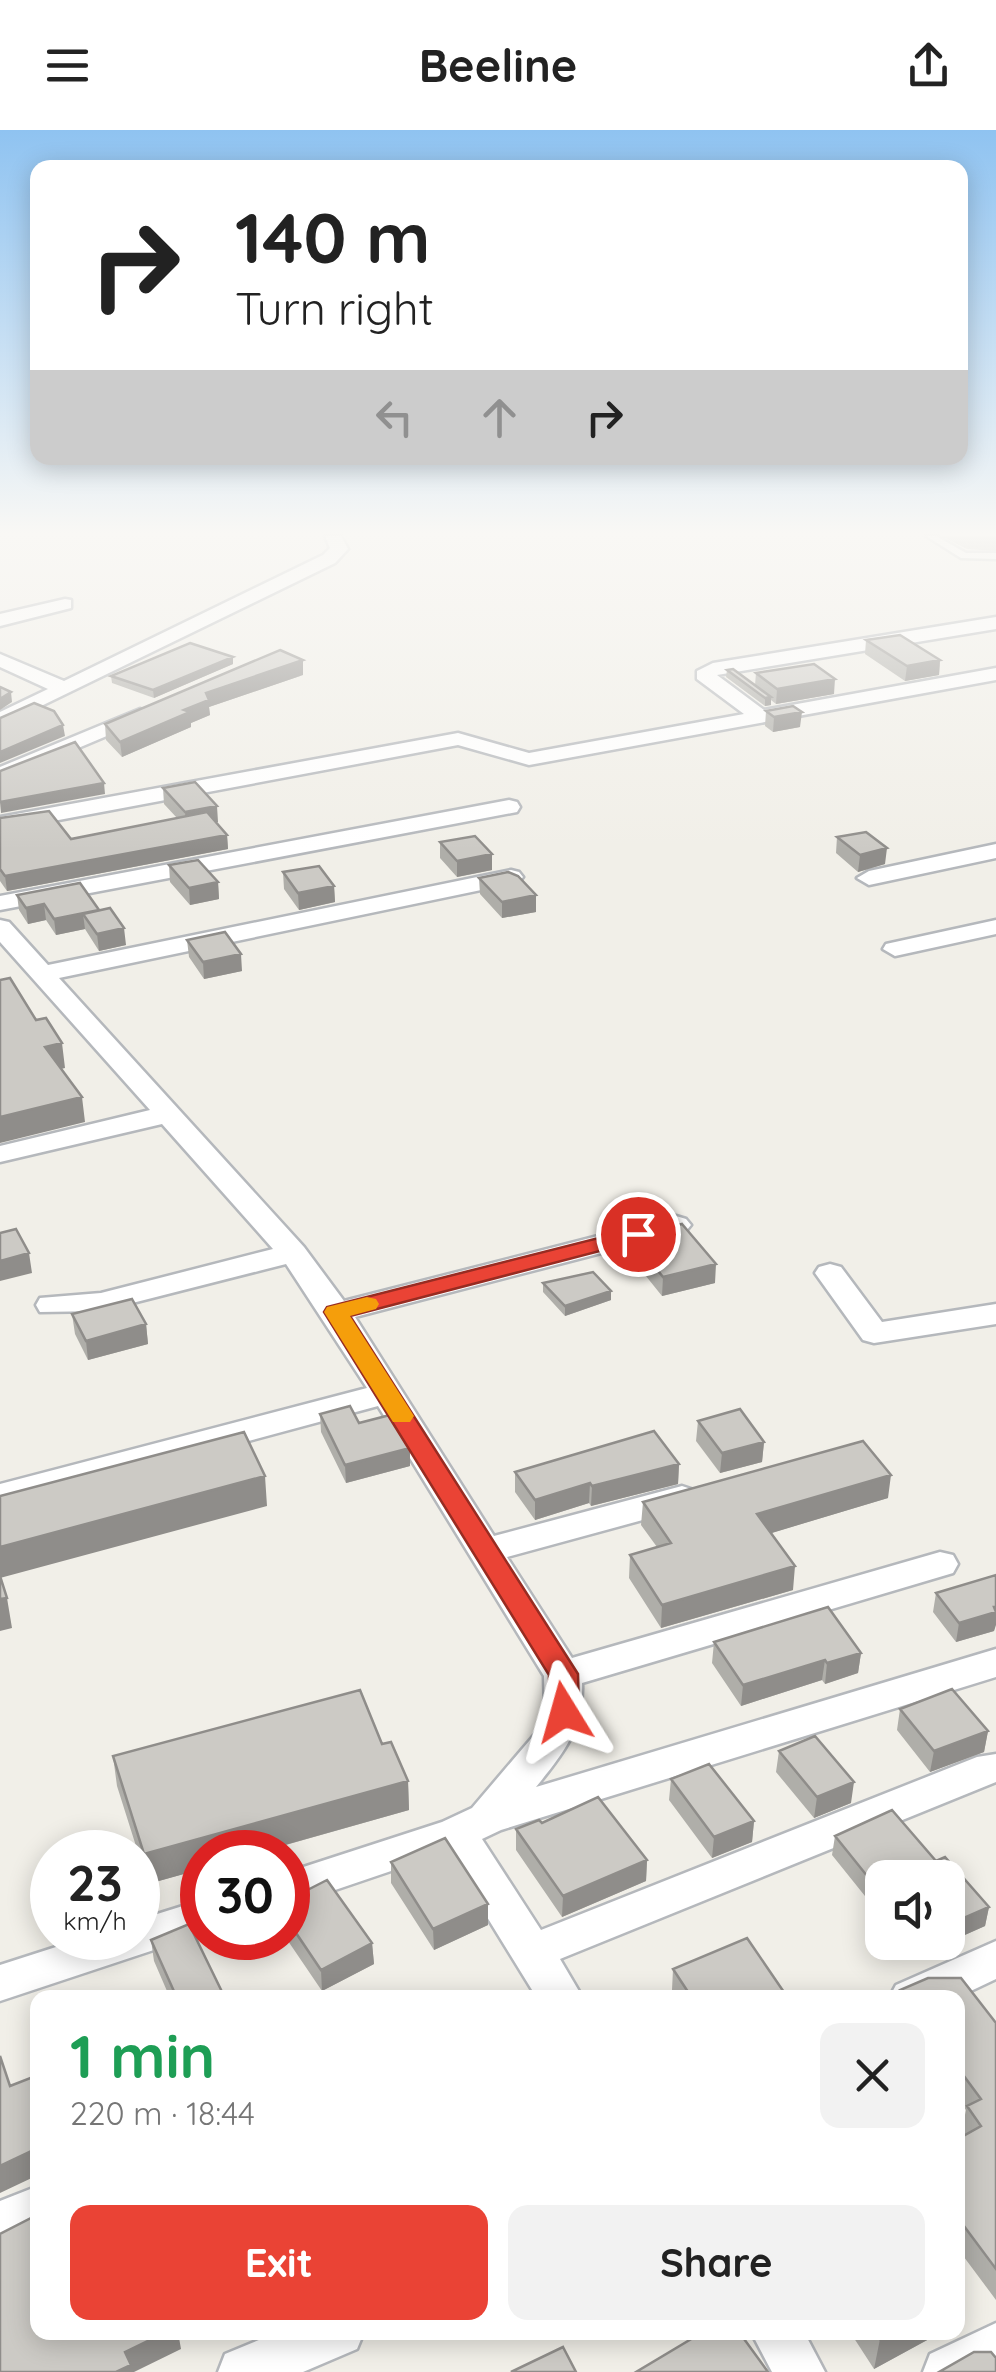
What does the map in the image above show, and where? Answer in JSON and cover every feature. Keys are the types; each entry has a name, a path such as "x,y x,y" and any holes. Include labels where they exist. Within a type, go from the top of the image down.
{"street":[{"path":"0,720 165,641"},
{"path":"758,714 704,674 713,669 888,641"},
{"path":"0,660 65,690"},
{"path":"0,824 458,739 478,740 508,756 529,758 996,674"},
{"path":"0,776 168,703"},
{"path":"0,903 509,807"},
{"path":"868,878 996,851"},
{"path":"41,974 511,877"},
{"path":"0,927 294,1253 336,1312 563,1674 564,1712 551,1742 471,1826"},
{"path":"895,949 996,927"},
{"path":"0,1154 166,1115"},
{"path":"336,1312 676,1225"},
{"path":"51,1305 101,1302 294,1253"},
{"path":"830,1274 874,1333 996,1314"},
{"path":"0,1496 387,1394"},
{"path":"487,1550 707,1491"},
{"path":"563,1674 940,1564"},
{"path":"310,1881 471,1826 996,1663"},
{"path":"532,1952 991,1768"},
{"path":"471,1826 532,1952 556,1990"},
{"path":"0,1984 180,1924"},
{"path":"928,1990 996,1959"},
{"path":"0,2223 30,2211"},
{"path":"243,2372 320,2340"},
{"path":"781,2340 800,2372"},
{"path":"948,2372 996,2348"}],"building":[{"path":"867,641 909,641 940,660 907,666"},
{"path":"190,643 233,657 153,690 111,676"},
{"path":"280,650 303,660 206,693 209,700 184,710 190,712 120,742 105,724"},
{"path":"814,664 835,679 777,689 756,673"},
{"path":"733,669 771,697 765,698 727,670"},
{"path":"0,687 11,692 0,699"},
{"path":"34,703 54,711 63,725 0,752 0,718"},
{"path":"793,706 802,712 774,717 766,711"},
{"path":"75,742 104,783 0,802 0,771"},
{"path":"195,782 217,806 185,812 163,788"},
{"path":"49,811 71,839 207,812 227,835 5,876 0,869 0,818"},
{"path":"866,832 887,848 860,855 837,837"},
{"path":"475,836 492,854 457,861 440,842"},
{"path":"198,860 218,882 189,888 169,865"},
{"path":"319,866 334,886 298,893 283,872"},
{"path":"508,872 518,876 536,895 502,902 479,878"},
{"path":"80,883 99,910 54,919 44,904 26,908 17,895"},
{"path":"110,908 124,928 97,934 83,914"},
{"path":"225,932 241,954 203,962 187,940"},
{"path":"10,978 36,1020 46,1018 62,1043 45,1047 82,1097 0,1117 0,980"},
{"path":"682,1224 716,1264 663,1277 630,1236"},
{"path":"16,1229 29,1253 0,1261 0,1233"},
{"path":"593,1272 611,1291 565,1306 543,1283"},
{"path":"132,1299 146,1324 86,1341 72,1314"},
{"path":"350,1406 359,1423 390,1415 410,1448 345,1465 320,1414"},
{"path":"740,1409 764,1442 722,1453 698,1421"},
{"path":"654,1431 679,1464 592,1486 590,1483 535,1500 515,1472"},
{"path":"244,1432 265,1476 0,1547 0,1496"},
{"path":"863,1441 891,1475 757,1514 795,1566 662,1605 630,1555 671,1543 643,1502"},
{"path":"996,1575 996,1612 959,1623 936,1593"},
{"path":"0,1576 7,1598 0,1599"},
{"path":"828,1607 861,1653 743,1685 714,1642"},
{"path":"952,1689 988,1731 934,1751 900,1709"},
{"path":"360,1690 382,1744 391,1742 408,1781 231,1830 180,1830 180,1844 160,1850 160,1830 136,1830 113,1756"},
{"path":"815,1736 854,1782 817,1797 779,1751"},
{"path":"709,1764 754,1821 714,1837 671,1779"},
{"path":"598,1797 647,1860 563,1896 516,1829 539,1820 542,1823"},
{"path":"892,1810 935,1860 865,1860 865,1873 835,1836"},
{"path":"445,1838 488,1904 433,1929 391,1862"},
{"path":"327,1880 372,1943 321,1970 310,1954 310,1889"},
{"path":"965,1880 989,1907 965,1918"},
{"path":"180,1928 180,1960 207,1960 221,1990 173,1990 160,1960 160,1936"},
{"path":"747,1938 783,1990 687,1990 673,1969"},
{"path":"928,1978 961,1978 996,2023 996,2269 965,2227 965,2135 981,2126 967,2106 981,2099 965,2077 965,1990 900,1990"},
{"path":"0,2056 10,2086 30,2078 30,2152 0,2166"},
{"path":"30,2219 30,2340 150,2340 125,2352 131,2365 116,2372 0,2372 0,2234"},
{"path":"690,2340 745,2340 768,2372 636,2372"},
{"path":"563,2347 576,2372 511,2372"},
{"path":"974,2352 991,2352 996,2358 996,2372 939,2372"}],"slow traffic":[{"path":"367,1304 336,1312 402,1416"}],"route":[{"path":"564,1712 563,1674 336,1312 638,1234"}]}
